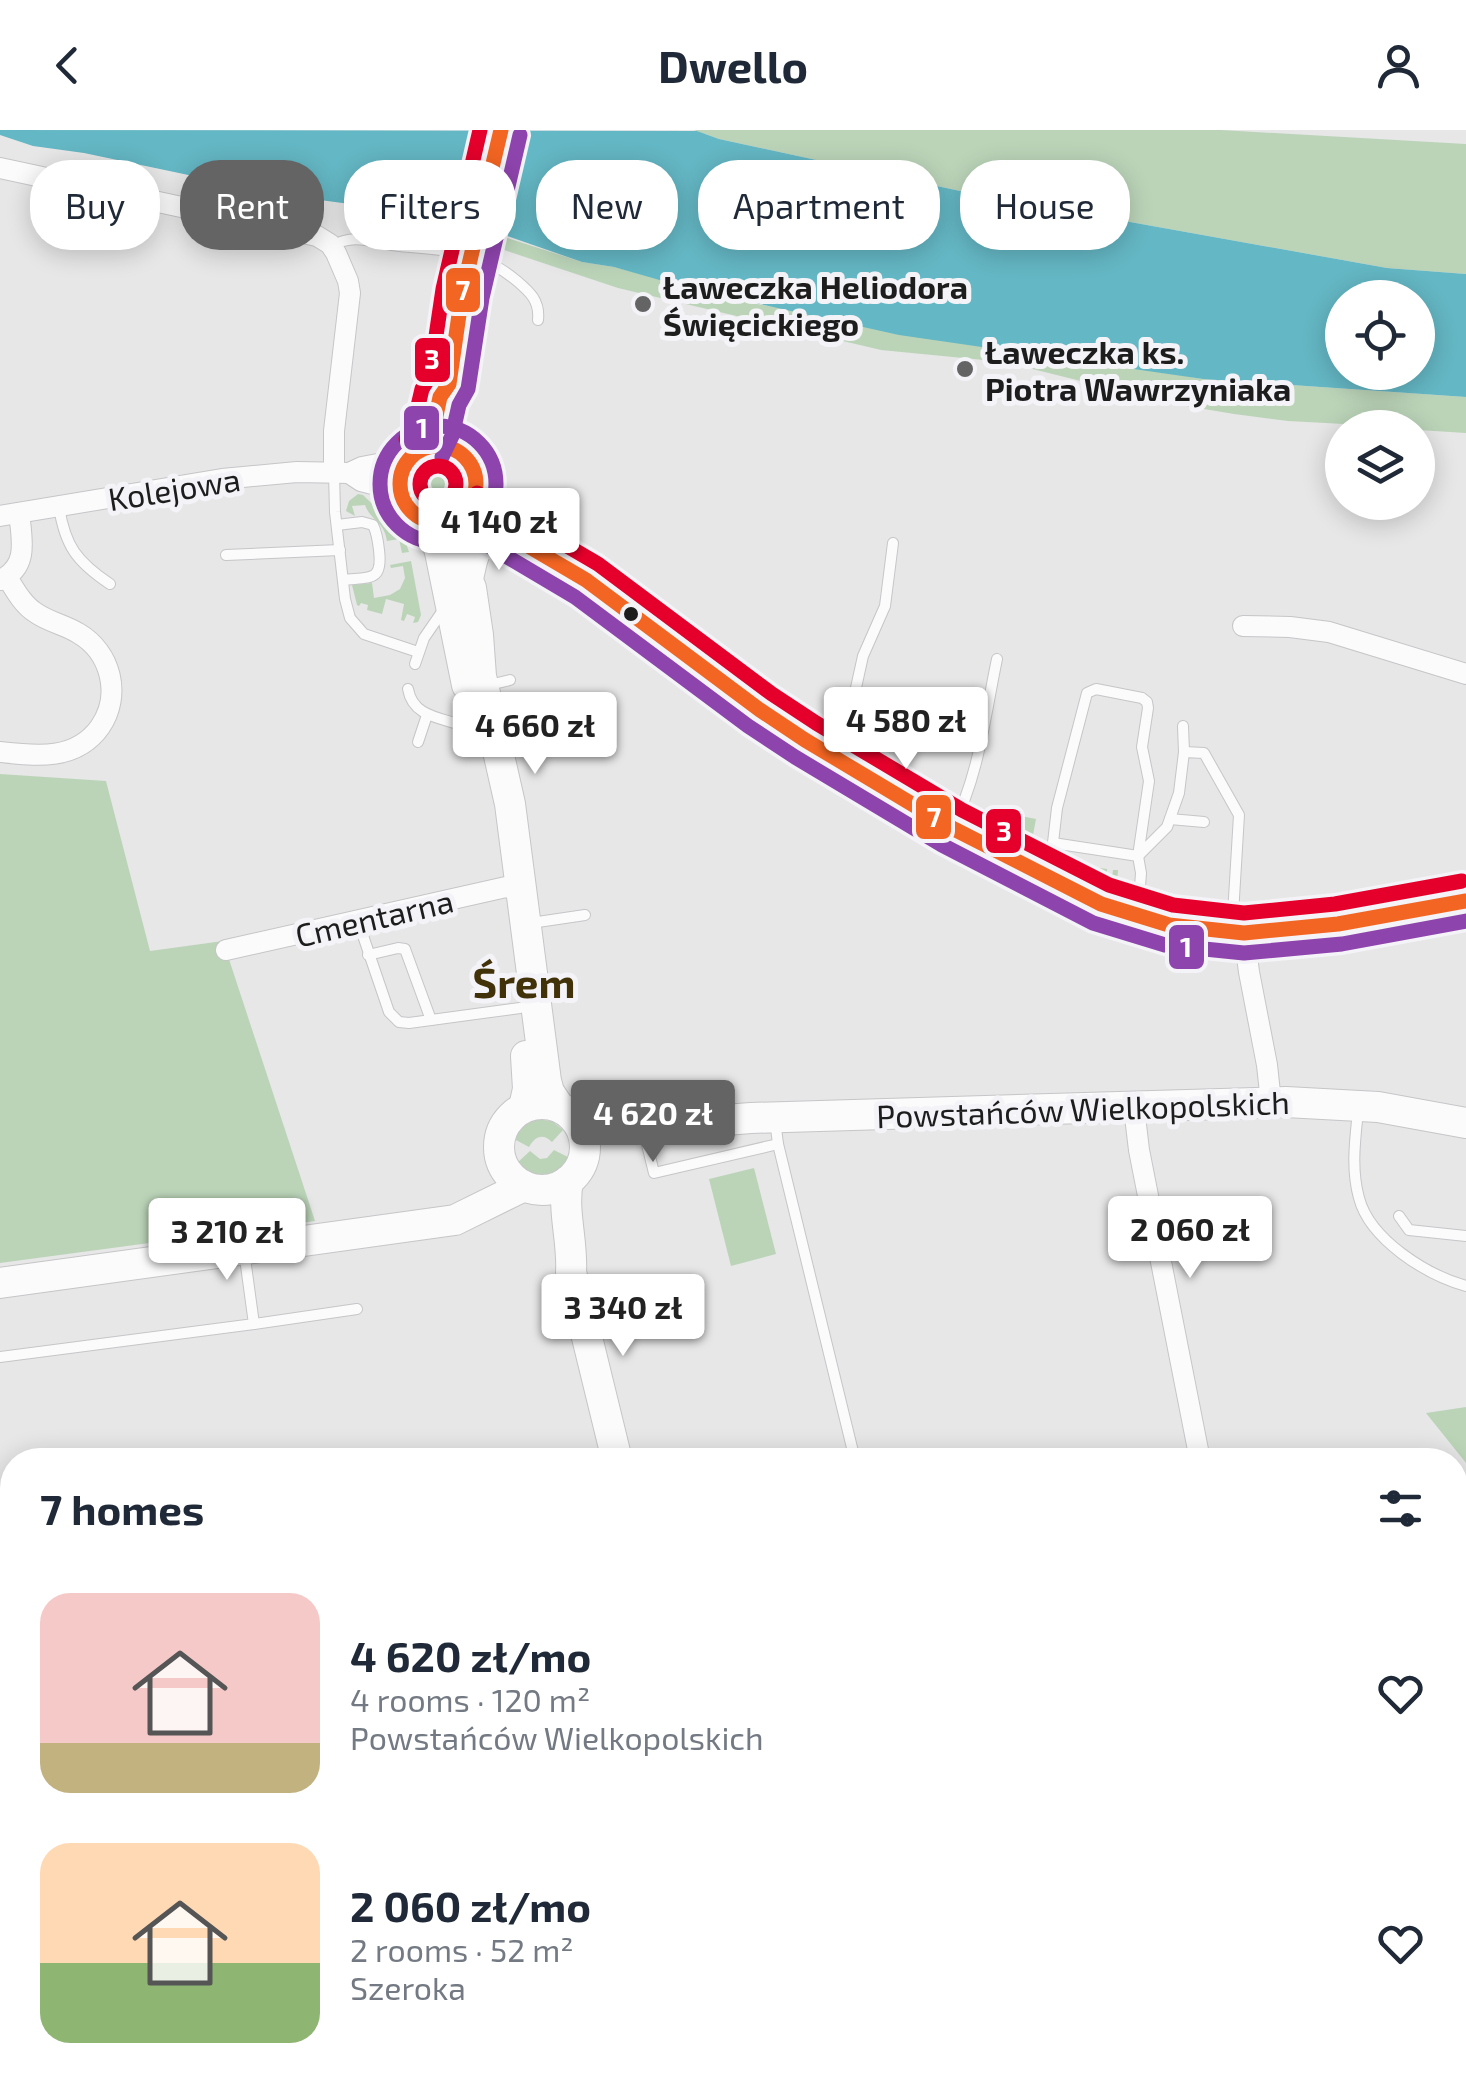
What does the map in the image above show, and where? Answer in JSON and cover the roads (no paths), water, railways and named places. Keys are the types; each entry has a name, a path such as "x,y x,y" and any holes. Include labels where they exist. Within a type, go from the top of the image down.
{"street":[{"path":"501,130 468,267 449,384 440,397 433,430 403,468 400,491 413,514 436,523 463,514 513,536 586,580 760,710 833,757 952,828 1090,900 1183,927 1238,932 1338,924 1466,901"},
{"path":"0,168 317,236 332,246 350,293 334,431 342,472"},
{"path":"449,384 456,396 460,452"},
{"path":"417,453 436,446 460,452 469,460 485,491 577,568 586,580"},
{"name":"Kolejowa","path":"9,514 240,477 342,472 417,453"},
{"name":"Kolejowa","path":"342,472 400,491"},
{"path":"477,480 477,491 456,527 463,573 462,668 514,889 526,924 546,1081 549,1092 584,1143 566,1206 571,1272"},
{"path":"0,752 49,756 72,750 99,728 112,696 108,669 96,648 76,631 31,609 4,579 17,568 22,556 9,514"},
{"path":"424,520 434,533 497,683 510,804 520,1008 528,1076 524,1108"},
{"path":"460,594 482,550 513,536"},
{"path":"1243,626 1290,627 1341,635 1466,674"},
{"name":"Cmentarna","path":"220,952 514,889"},
{"path":"1238,932 1266,1056 1271,1102"},
{"name":"Powstańców Wielkopolskich","path":"569,1116 608,1128 674,1121 776,1130 1271,1102 1359,1105 1466,1123"},
{"path":"569,1116 542,1104 524,1108 504,1127 500,1155 508,1173 528,1187 545,1212 571,1272 614,1448"},
{"path":"1134,1108 1198,1448"},
{"name":"Powstańców Wielkopolskich","path":"575,1172 611,1146 698,1122"},
{"path":"441,1221 486,1181 500,1155"},
{"path":"0,1284 461,1218 528,1187 550,1188 575,1172"}],"lane":[{"path":"332,246 351,238 480,257 501,268 530,292 538,306 538,320"},
{"path":"342,472 337,524 348,612 358,629 417,658 424,638 460,594"},
{"path":"58,506 70,546 86,566 110,584"},
{"path":"337,524 373,525 381,566 370,577 343,580"},
{"path":"833,757 846,732 864,656 885,606 893,543"},
{"path":"226,555 340,550"},
{"path":"952,828 974,776 996,658"},
{"path":"408,689 414,706 427,715 456,722 479,734"},
{"path":"1045,877 1057,808 1085,697 1089,690 1096,689 1142,698 1148,708 1142,752 1149,780 1138,856 1138,917"},
{"path":"418,742 427,715"},
{"path":"1138,856 1161,834 1180,793 1183,726"},
{"path":"1184,752 1201,752 1206,756 1239,816 1238,932"},
{"path":"1170,819 1204,822"},
{"path":"1053,842 1138,856"},
{"path":"526,924 585,915"},
{"path":"358,920 389,1012 404,1024 520,1008"},
{"path":"368,955 405,950 431,1020"},
{"path":"1359,1105 1355,1173 1359,1200 1368,1218 1414,1262 1466,1286"},
{"path":"646,1136 654,1174 776,1130 852,1448"},
{"path":"1399,1216 1409,1230 1440,1234 1462,1231"},
{"path":"1415,1218 1424,1232"},
{"path":"1431,1220 1440,1234"},
{"path":"1446,1221 1462,1231"},
{"path":"244,1251 254,1324"},
{"path":"0,1356 357,1309"}],"water":[{"path":"0,130 697,131 816,160 698,160 698,250 940,250 940,187 960,191 960,250 1130,250 1130,222 1387,268 1466,274 1466,397 1364,390 1435,390 1435,280 1325,280 1325,387 1203,379 899,335 684,287 547,250 678,250 678,160 536,160 536,246 516,239 516,160 344,160 344,203 324,201 324,160 180,160 180,173 160,169 160,160 117,160 33,146 0,135"}],"place":[{"name":"Ławeczka Heliodora Święcickiego","path":"643,304"},
{"name":"Ławeczka ks. Piotra Wawrzyniaka","path":"965,369"}],"district":[{"name":"Śrem","path":"524,981"}]}
